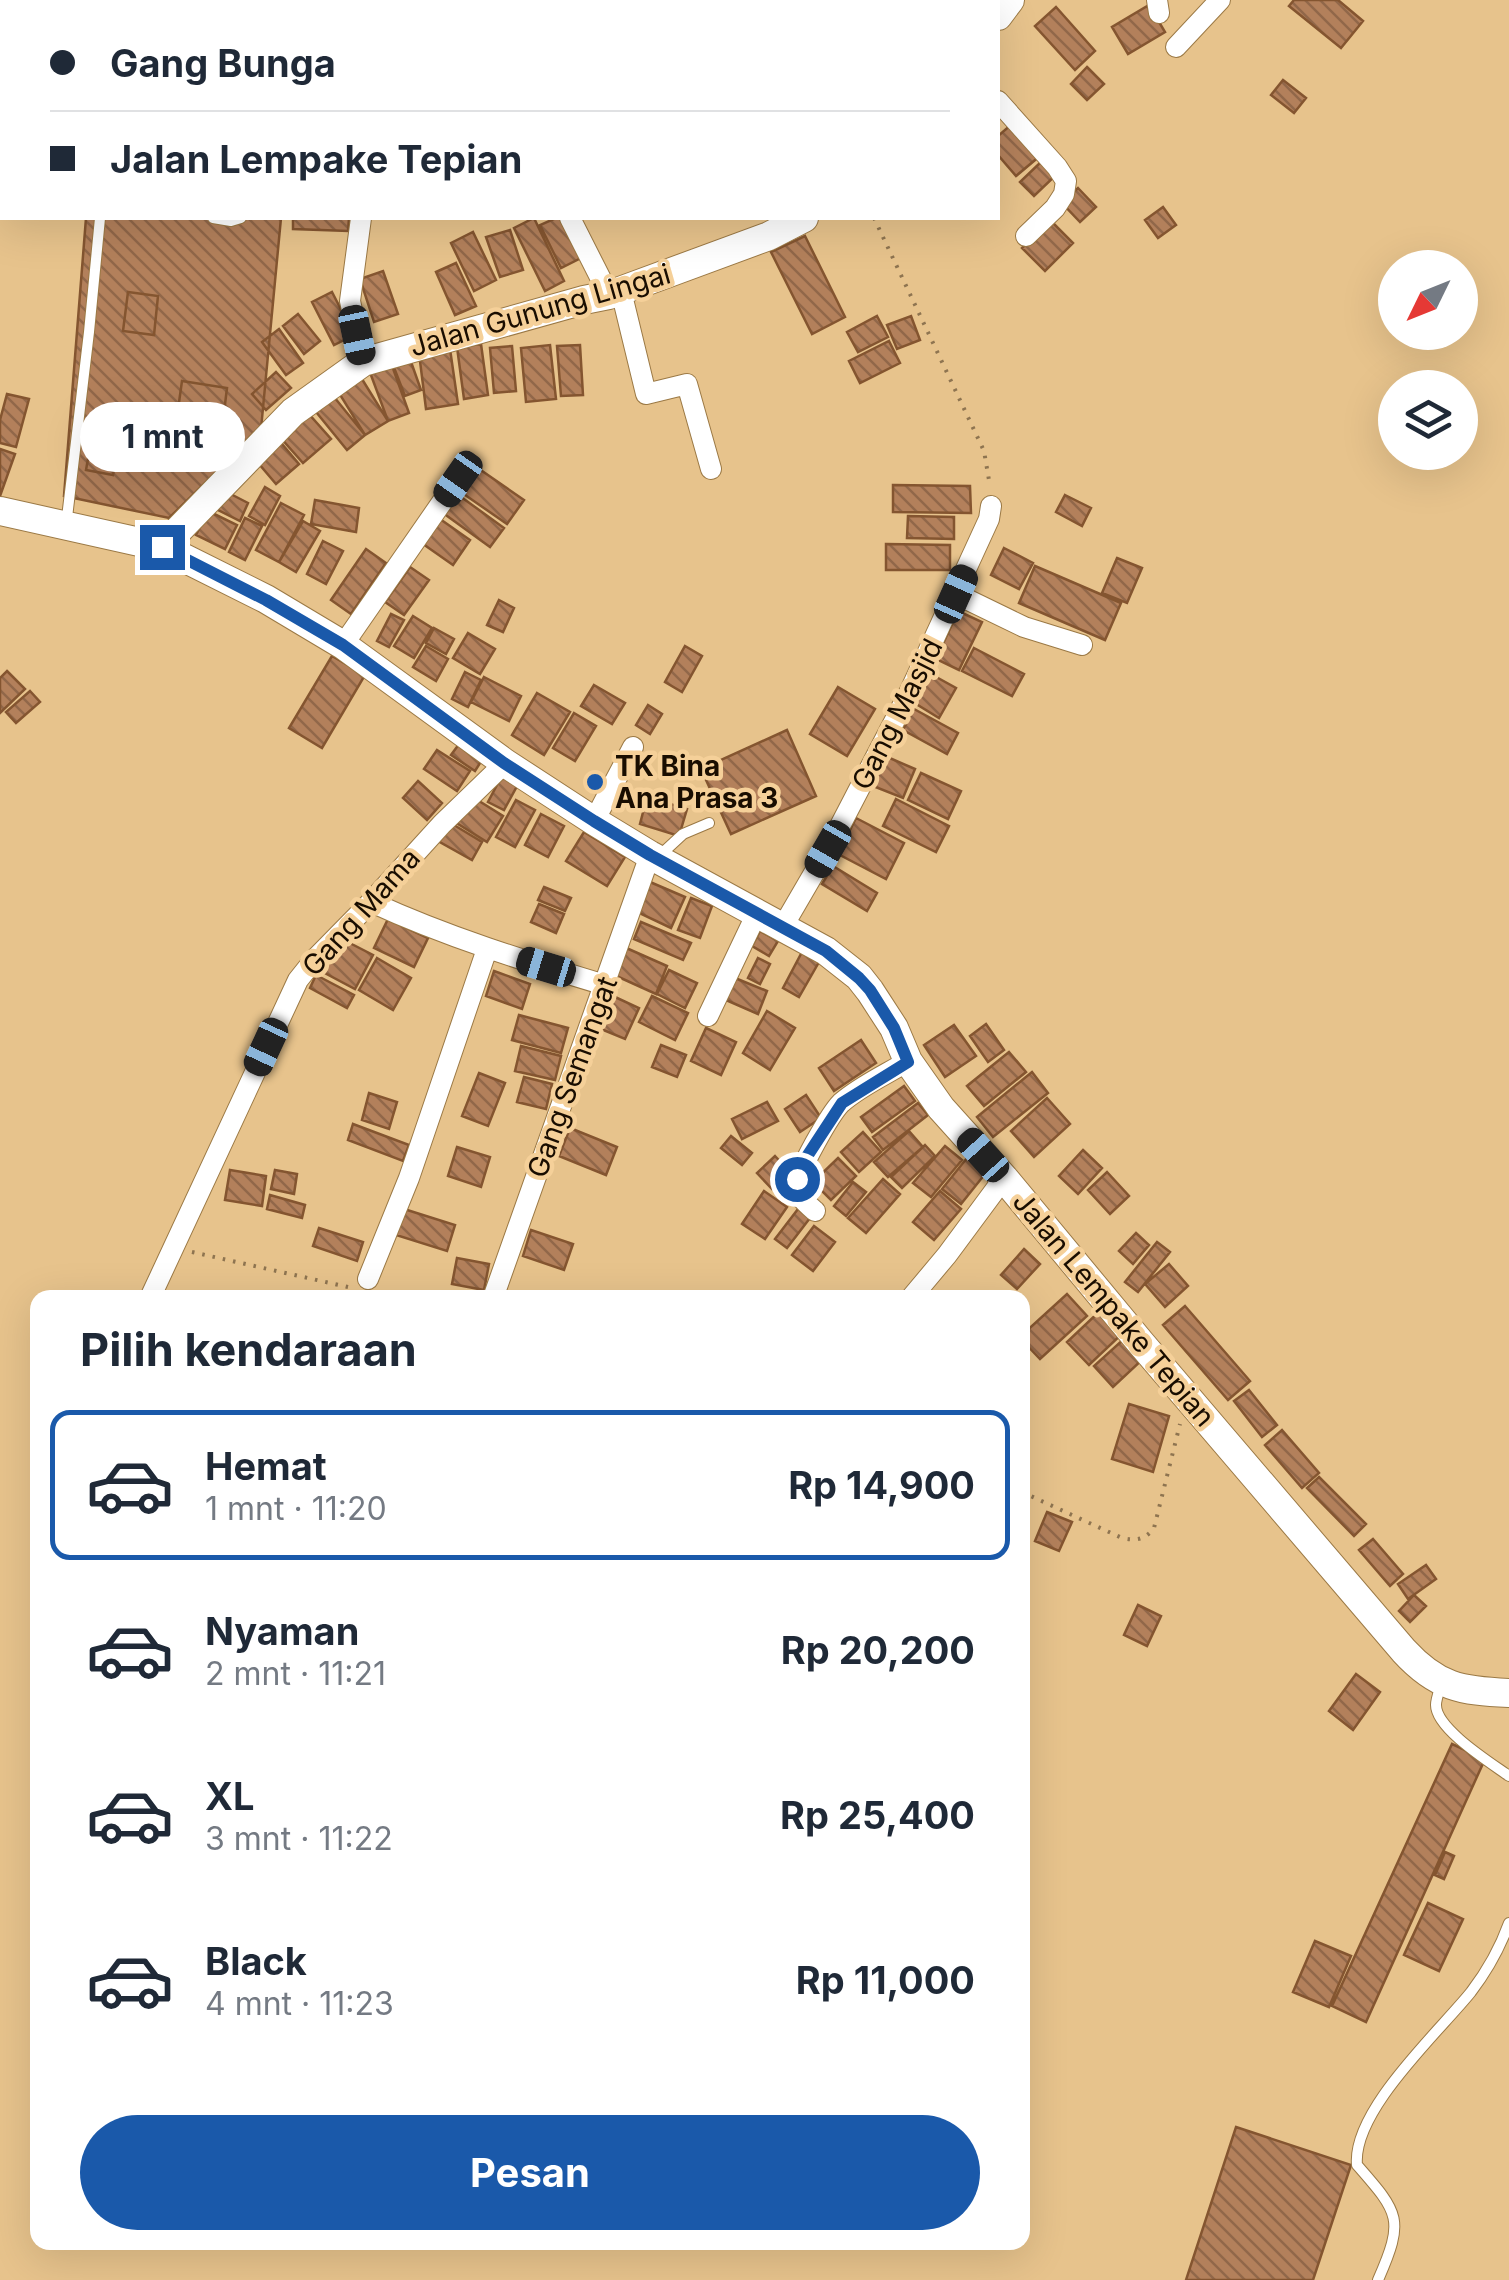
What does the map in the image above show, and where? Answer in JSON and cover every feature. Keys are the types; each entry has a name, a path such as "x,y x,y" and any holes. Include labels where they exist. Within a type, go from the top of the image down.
{"street":[{"path":"1176,48 1220,0"},
{"path":"1000,103 1066,181 1064,194 1055,208 1026,236"},
{"path":"361,220 350,302 363,362"},
{"path":"571,220 615,293 646,394 687,384 711,469"},
{"name":"Jalan Gunung Lingai","path":"162,547 293,412 363,362 615,293 769,236 800,220"},
{"path":"343,645 458,479"},
{"name":"Gang Masjid","path":"782,928 880,750 935,640 989,519 991,506"},
{"name":"Jalan Lempake Tepian","path":"0,511 162,547 266,600 343,645 504,763 594,821 826,951 859,978 894,1028 908,1062 942,1108 1422,1671 1442,1682 1509,1693"},
{"path":"956,594 1024,628 1082,645"},
{"path":"594,821 633,747"},
{"name":"Gang Mama","path":"153,1290 288,998 314,960 504,763"},
{"name":"Gang Semangat","path":"496,1290 653,857"},
{"path":"371,902 487,949 605,985"},
{"path":"708,1016 757,914"},
{"path":"371,1288 487,949"},
{"path":"815,1211 801,1198 797,1188 804,1161 842,1103 908,1062"},
{"path":"918,1290 1004,1178"}],"lane":[{"path":"66,527 100,220"},
{"path":"653,857 683,834 709,823"},
{"path":"1442,1682 1436,1705 1438,1716 1466,1745 1509,1776"},
{"path":"1378,2280 1394,2242 1394,2215 1383,2194 1357,2165 1361,2140 1383,2094 1474,1988 1501,1946 1509,1924"}],"path":[{"path":"875,220 987,458 991,506"},
{"path":"172,1247 377,1290"},
{"path":"1030,1496 1122,1538 1135,1541 1149,1535 1188,1395"}],"building":[{"path":"1294,0 1338,0 1363,21 1341,48 1289,6"},
{"path":"1149,5 1165,32 1128,54 1112,27"},
{"path":"1056,7 1095,51 1075,70 1035,26"},
{"path":"1087,67 1104,84 1087,100 1071,84"},
{"path":"1283,80 1306,98 1294,113 1271,95"},
{"path":"1013,123 1041,155 1016,176 1000,157 1000,134"},
{"path":"1043,160 1057,174 1034,196 1020,182"},
{"path":"1078,188 1096,207 1080,222 1062,203"},
{"path":"1163,207 1176,225 1158,238 1145,220"},
{"path":"86,220 281,220 261,429 169,518 64,496"},
{"path":"293,220 349,220 348,231 293,229"},
{"path":"535,220 564,281 545,291 514,228"},
{"path":"565,220 583,257 561,268 540,225"},
{"path":"1050,220 1073,243 1045,271 1022,248"},
{"path":"510,230 523,270 500,277 486,237"},
{"path":"473,232 496,280 474,291 451,243"},
{"path":"805,236 845,317 812,334 771,252"},
{"path":"456,263 476,306 455,315 436,272"},
{"path":"383,271 398,314 374,322 360,279"},
{"path":"128,292 158,296 154,335 123,331"},
{"path":"332,292 354,335 334,345 312,302"},
{"path":"298,314 320,341 304,354 283,326"},
{"path":"877,316 888,337 858,352 847,332"},
{"path":"911,316 920,340 897,349 887,325"},
{"path":"279,329 303,363 286,375 262,342"},
{"path":"889,341 900,363 860,383 849,361"},
{"path":"481,344 488,395 464,399 457,347"},
{"path":"550,345 556,399 526,402 521,348"},
{"path":"580,345 583,395 561,396 557,346"},
{"path":"512,346 516,391 494,393 490,348"},
{"path":"450,349 458,404 426,409 419,353"},
{"path":"410,359 421,390 405,396 393,365"},
{"path":"390,360 409,413 388,421 368,367"},
{"path":"357,371 388,421 365,435 334,385"},
{"path":"276,372 291,388 266,410 252,394"},
{"path":"182,381 227,388 221,437 175,431"},
{"path":"330,392 365,435 347,450 312,407"},
{"path":"7,394 29,399 16,447 0,443 0,420"},
{"path":"308,413 331,439 303,463 280,437"},
{"path":"94,425 120,430 113,475 86,470"},
{"path":"154,426 166,428 159,469 146,466"},
{"path":"277,438 299,464 276,484 254,458"},
{"path":"0,449 15,454 0,496"},
{"path":"472,464 524,500 507,524 455,488"},
{"path":"893,485 970,486 971,513 893,512"},
{"path":"265,487 280,496 265,525 249,516"},
{"path":"221,489 248,503 240,521 212,507"},
{"path":"457,494 504,528 490,547 443,513"},
{"path":"1065,495 1091,508 1082,526 1056,512"},
{"path":"315,500 359,508 356,532 311,524"},
{"path":"281,503 304,515 279,562 256,550"},
{"path":"208,511 237,525 225,549 196,535"},
{"path":"908,516 954,517 954,539 907,538"},
{"path":"245,518 262,526 245,560 229,552"},
{"path":"440,519 470,540 453,565 423,544"},
{"path":"303,521 320,531 296,572 279,562"},
{"path":"323,541 343,551 326,584 307,574"},
{"path":"886,544 950,545 950,570 886,570"},
{"path":"1004,548 1033,563 1019,589 991,575"},
{"path":"366,549 386,563 351,614 331,600"},
{"path":"1117,558 1142,568 1127,603 1102,593"},
{"path":"1035,566 1121,603 1105,640 1019,603"},
{"path":"410,567 429,580 404,615 385,602"},
{"path":"499,600 514,608 503,632 487,625"},
{"path":"958,611 982,622 959,670 936,659"},
{"path":"391,614 404,620 389,647 377,641"},
{"path":"413,616 432,628 414,658 394,646"},
{"path":"434,628 454,639 446,654 426,643"},
{"path":"468,633 495,649 480,674 453,658"},
{"path":"426,646 448,659 436,681 413,667"},
{"path":"685,646 702,656 682,692 665,682"},
{"path":"974,648 1024,674 1012,696 962,671"},
{"path":"332,656 365,675 322,748 289,728"},
{"path":"7,671 25,689 0,713 0,678"},
{"path":"465,672 481,680 468,707 452,699"},
{"path":"929,673 956,688 939,718 913,702"},
{"path":"484,677 521,696 509,721 471,702"},
{"path":"594,685 625,703 612,724 581,706"},
{"path":"838,687 875,709 847,756 810,734"},
{"path":"30,691 40,702 16,723 6,712"},
{"path":"537,693 570,712 544,755 512,735"},
{"path":"648,705 662,714 650,734 636,725"},
{"path":"914,709 958,733 947,754 903,730"},
{"path":"574,713 596,726 575,761 553,748"},
{"path":"787,730 816,796 731,834 701,769"},
{"path":"465,736 487,752 475,771 451,755"},
{"path":"437,750 470,771 457,791 424,769"},
{"path":"885,756 915,769 903,798 873,786"},
{"path":"506,768 522,777 504,810 488,802"},
{"path":"921,773 961,791 948,819 908,800"},
{"path":"418,781 442,803 427,820 403,798"},
{"path":"471,796 503,816 487,842 455,822"},
{"path":"647,797 687,809 679,836 640,824"},
{"path":"896,799 949,826 936,852 883,826"},
{"path":"516,800 535,810 515,847 496,837"},
{"path":"541,814 564,826 548,857 525,845"},
{"path":"856,818 904,843 886,879 838,854"},
{"path":"449,822 482,842 472,860 438,841"},
{"path":"584,832 625,857 607,886 566,861"},
{"path":"833,866 877,893 867,911 822,884"},
{"path":"650,882 685,897 671,928 637,912"},
{"path":"544,887 571,898 565,911 538,900"},
{"path":"691,898 712,906 700,938 678,930"},
{"path":"539,904 564,914 556,933 531,922"},
{"path":"388,919 428,938 414,967 374,948"},
{"path":"641,922 691,943 683,960 634,939"},
{"path":"760,931 778,941 769,956 752,946"},
{"path":"338,937 373,955 355,989 321,971"},
{"path":"624,947 667,966 656,994 612,974"},
{"path":"802,952 819,962 799,997 783,988"},
{"path":"377,958 411,978 393,1010 359,990"},
{"path":"758,958 770,964 760,984 748,978"},
{"path":"669,970 697,983 685,1008 657,994"},
{"path":"494,971 530,984 522,1009 486,996"},
{"path":"316,975 354,995 347,1008 310,988"},
{"path":"735,978 767,991 758,1014 726,1000"},
{"path":"652,996 688,1013 675,1040 639,1022"},
{"path":"615,997 639,1008 625,1039 601,1029"},
{"path":"767,1011 795,1028 770,1070 743,1053"},
{"path":"519,1015 568,1028 561,1053 512,1040"},
{"path":"986,1024 1004,1050 988,1062 970,1036"},
{"path":"954,1025 976,1056 945,1077 924,1045"},
{"path":"706,1028 736,1042 721,1075 691,1061"},
{"path":"861,1040 876,1063 834,1091 819,1068"},
{"path":"661,1045 686,1055 677,1077 652,1067"},
{"path":"521,1046 561,1056 555,1080 515,1071"},
{"path":"1009,1052 1026,1072 984,1106 967,1086"},
{"path":"1032,1072 1048,1093 993,1137 977,1117"},
{"path":"479,1073 505,1083 488,1126 462,1116"},
{"path":"524,1077 552,1084 546,1109 517,1102"},
{"path":"904,1086 915,1101 872,1132 861,1117"},
{"path":"369,1093 397,1102 389,1129 362,1120"},
{"path":"806,1095 821,1118 800,1132 785,1109"},
{"path":"1047,1098 1070,1124 1034,1157 1011,1131"},
{"path":"767,1102 778,1121 742,1139 732,1119"},
{"path":"918,1103 928,1115 883,1150 873,1137"},
{"path":"353,1124 409,1145 403,1161 348,1140"},
{"path":"570,1128 617,1147 606,1175 559,1156"},
{"path":"909,1131 923,1147 888,1177 874,1162"},
{"path":"863,1132 881,1152 859,1172 841,1152"},
{"path":"731,1136 752,1153 742,1165 721,1148"},
{"path":"925,1145 935,1156 902,1188 891,1177"},
{"path":"945,1146 962,1160 931,1197 913,1183"},
{"path":"457,1147 490,1157 481,1187 448,1176"},
{"path":"1083,1150 1102,1168 1078,1194 1059,1176"},
{"path":"775,1156 790,1172 772,1189 757,1173"},
{"path":"838,1158 856,1176 831,1200 813,1182"},
{"path":"967,1158 985,1174 961,1204 942,1189"},
{"path":"230,1170 266,1176 262,1206 225,1200"},
{"path":"275,1170 297,1174 294,1194 271,1189"},
{"path":"1107,1172 1129,1196 1110,1214 1088,1190"},
{"path":"883,1179 900,1194 866,1233 848,1218"},
{"path":"853,1182 866,1192 846,1216 834,1206"},
{"path":"764,1191 787,1207 765,1239 742,1224"},
{"path":"940,1191 961,1209 934,1240 913,1222"},
{"path":"270,1195 305,1205 302,1218 267,1209"},
{"path":"404,1209 455,1225 447,1251 396,1235"},
{"path":"798,1209 810,1218 787,1248 775,1239"},
{"path":"814,1226 835,1242 813,1271 792,1255"},
{"path":"319,1228 363,1242 357,1261 313,1246"},
{"path":"531,1230 573,1244 564,1270 523,1256"},
{"path":"1136,1233 1149,1245 1133,1264 1119,1251"},
{"path":"1157,1242 1170,1252 1138,1292 1125,1282"},
{"path":"1024,1249 1040,1264 1017,1289 1001,1275"},
{"path":"457,1258 489,1264 484,1290 452,1284"},
{"path":"1169,1264 1188,1286 1165,1307 1145,1284"},
{"path":"1067,1294 1087,1316 1040,1359 1030,1348 1030,1328"},
{"path":"1185,1306 1250,1381 1228,1400 1163,1325"},
{"path":"1103,1308 1125,1331 1089,1365 1067,1342"},
{"path":"1125,1338 1144,1358 1113,1387 1094,1366"},
{"path":"1249,1390 1277,1425 1262,1437 1234,1401"},
{"path":"1129,1404 1169,1416 1153,1472 1112,1459"},
{"path":"1282,1430 1319,1473 1302,1488 1265,1445"},
{"path":"1319,1477 1366,1524 1354,1536 1307,1488"},
{"path":"1047,1512 1072,1522 1059,1551 1035,1541"},
{"path":"1373,1539 1403,1574 1390,1586 1359,1550"},
{"path":"1426,1565 1436,1579 1408,1599 1398,1584"},
{"path":"1414,1595 1426,1606 1410,1622 1399,1611"},
{"path":"1138,1605 1161,1616 1147,1646 1124,1635"},
{"path":"1356,1674 1380,1692 1353,1730 1329,1711"},
{"path":"1452,1744 1485,1759 1366,2022 1332,2006"},
{"path":"1445,1852 1454,1856 1444,1879 1435,1875"},
{"path":"1428,1903 1463,1919 1439,1971 1404,1955"},
{"path":"1315,1941 1351,1956 1329,2007 1293,1992"},
{"path":"1236,2127 1351,2165 1313,2280 1186,2280"}],"place":[{"name":"TK Bina Ana Prasa 3","path":"595,782"}],"route":[{"path":"162,547 343,645 504,763 650,855 826,951 859,978 894,1028 908,1062 842,1103 804,1161 797,1179"}]}
